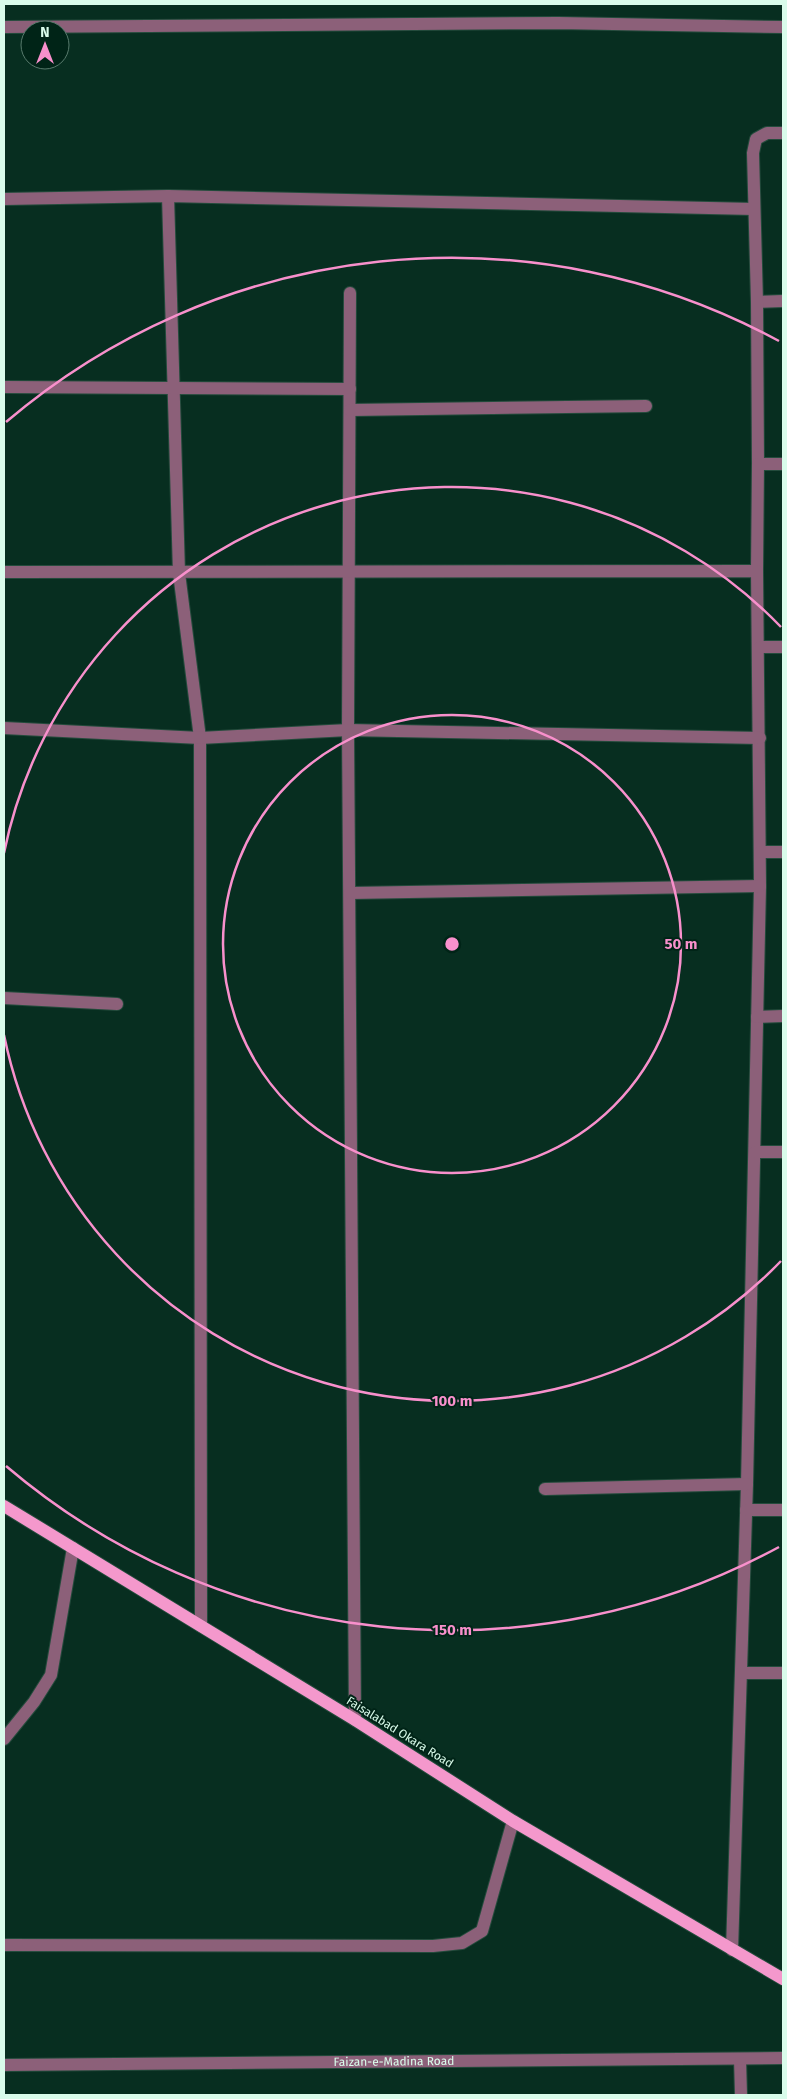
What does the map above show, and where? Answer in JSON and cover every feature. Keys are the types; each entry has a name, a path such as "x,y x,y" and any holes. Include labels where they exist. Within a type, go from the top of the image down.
{"main road":[{"name":"Faisalabad Okara Road","path":"4,1506 355,1720 514,1821 783,1980"}],"street":[{"path":"4,28 558,23 783,27"},
{"path":"732,1950 747,1484 760,886 757,302 752,153 756,139 767,133 783,133"},
{"path":"4,199 168,196 754,209"},
{"path":"168,196 178,573 200,738 201,1626"},
{"path":"350,293 348,730 355,1720"},
{"path":"757,302 783,301"},
{"path":"4,387 350,389"},
{"path":"350,410 646,406"},
{"path":"758,464 783,464"},
{"path":"4,572 757,571"},
{"path":"760,647 783,647"},
{"path":"4,728 200,738 348,730 760,738"},
{"path":"760,852 783,852"},
{"path":"350,894 760,886"},
{"path":"4,998 117,1004"},
{"path":"757,1017 783,1016"},
{"path":"755,1152 783,1152"},
{"path":"545,1489 747,1484"},
{"path":"746,1510 783,1510"},
{"path":"4,1739 34,1702 51,1675 74,1548"},
{"path":"741,1672 783,1673"},
{"path":"4,1946 433,1946 462,1943 482,1931 514,1821"},
{"path":"740,2058 741,2095"},
{"name":"Faizan-e-Madina Road","path":"4,2064 783,2058"}]}
